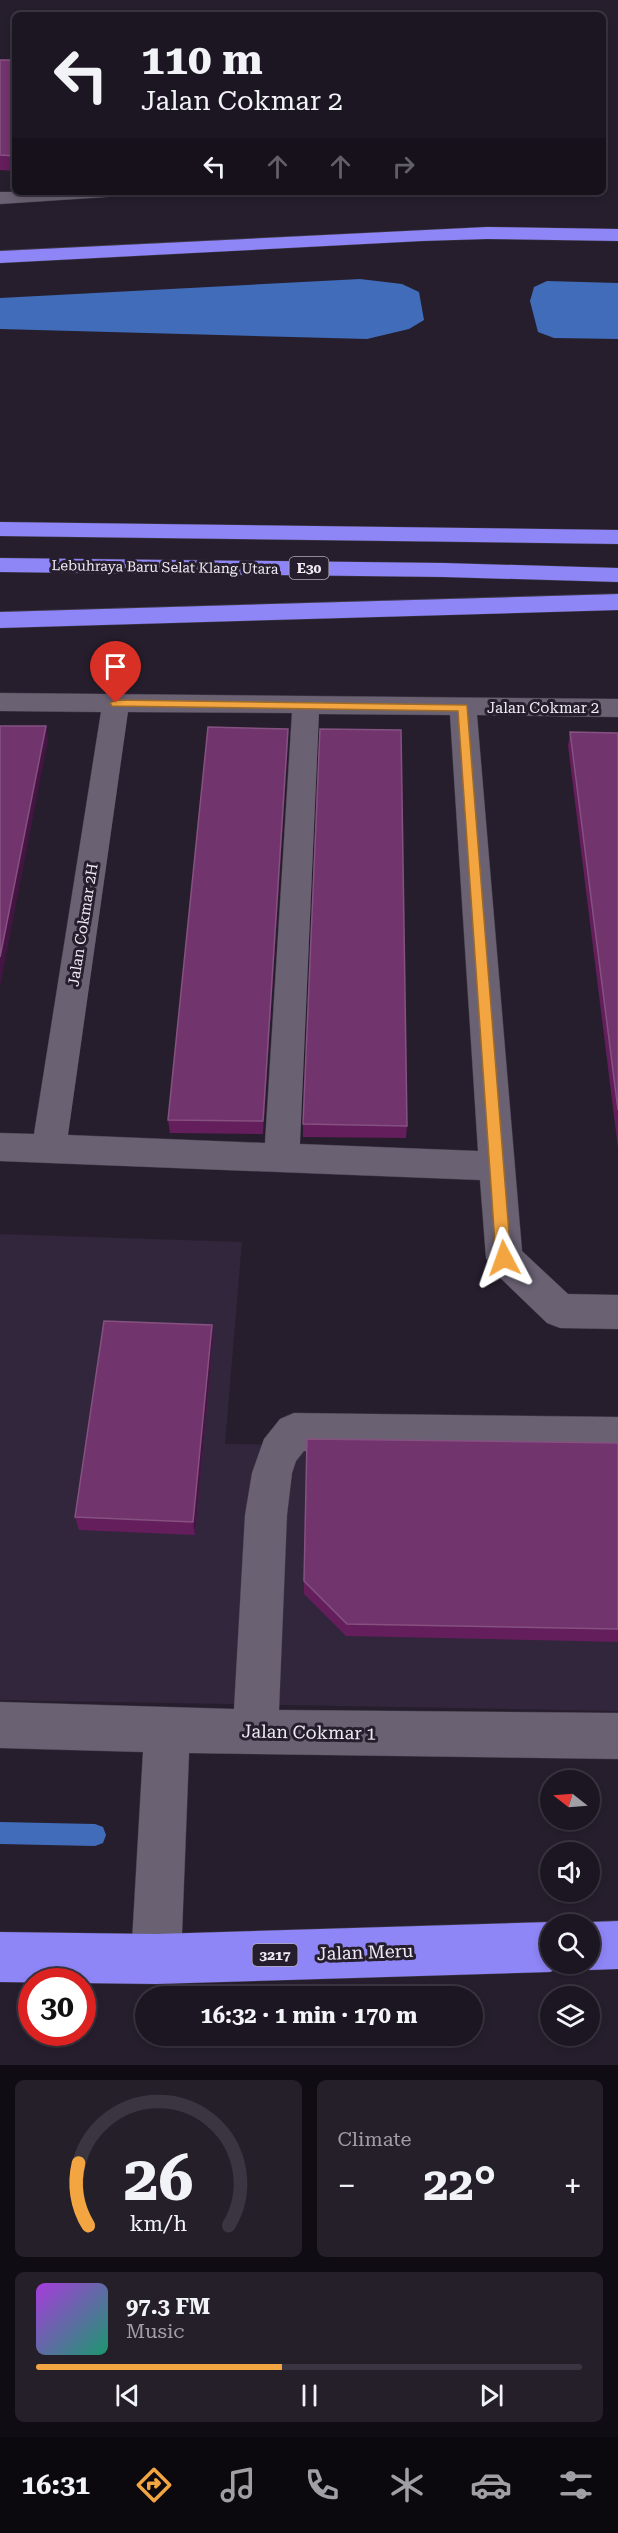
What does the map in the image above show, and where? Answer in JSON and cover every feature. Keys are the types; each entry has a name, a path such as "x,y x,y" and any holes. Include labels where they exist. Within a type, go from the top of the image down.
{"highway":[{"path":"0,257 455,234 618,235"},
{"path":"0,529 618,537"},
{"name":"Lebuhraya Baru Selat Klang Utara","path":"0,565 444,570 618,575"},
{"path":"0,620 617,602"},
{"path":"600,1946 618,1945"},
{"name":"Jalan Meru","path":"0,1957 156,1959 540,1947"}],"street":[{"path":"0,198 53,195"},
{"name":"Jalan Cokmar 2","path":"0,702 618,708"},
{"name":"Jalan Cokmar 2H","path":"50,1148 116,703"},
{"path":"282,1158 306,706"},
{"path":"463,708 504,1258 560,1311 618,1312"},
{"path":"0,1147 497,1166"},
{"path":"255,1732 266,1515 272,1473 278,1452 294,1431 618,1436"},
{"name":"Jalan Cokmar 1","path":"0,1725 255,1732 618,1736"},
{"path":"156,1959 167,1728"}],"shaded area":[{"path":"0,1234 242,1242 225,1444 618,1447 618,1711 0,1700"}],"water":[{"path":"360,279 402,284 419,292 424,320 409,329 367,339 0,329 0,298"},
{"path":"547,281 618,283 618,339 554,338 538,332 530,301 534,287"}],"building":[{"path":"0,60 12,60 12,156 0,155"},
{"path":"0,726 46,726 0,957"},
{"path":"208,727 288,729 263,1121 168,1120"},
{"path":"320,729 401,730 407,1126 303,1124"},
{"path":"570,732 618,733 618,1110"},
{"path":"104,1321 212,1325 193,1522 75,1517"},
{"path":"307,1439 618,1443 618,1629 347,1624 304,1581"}],"waterway":[{"path":"0,1833 95,1835"}],"route":[{"path":"116,703 463,708 504,1258"}]}
